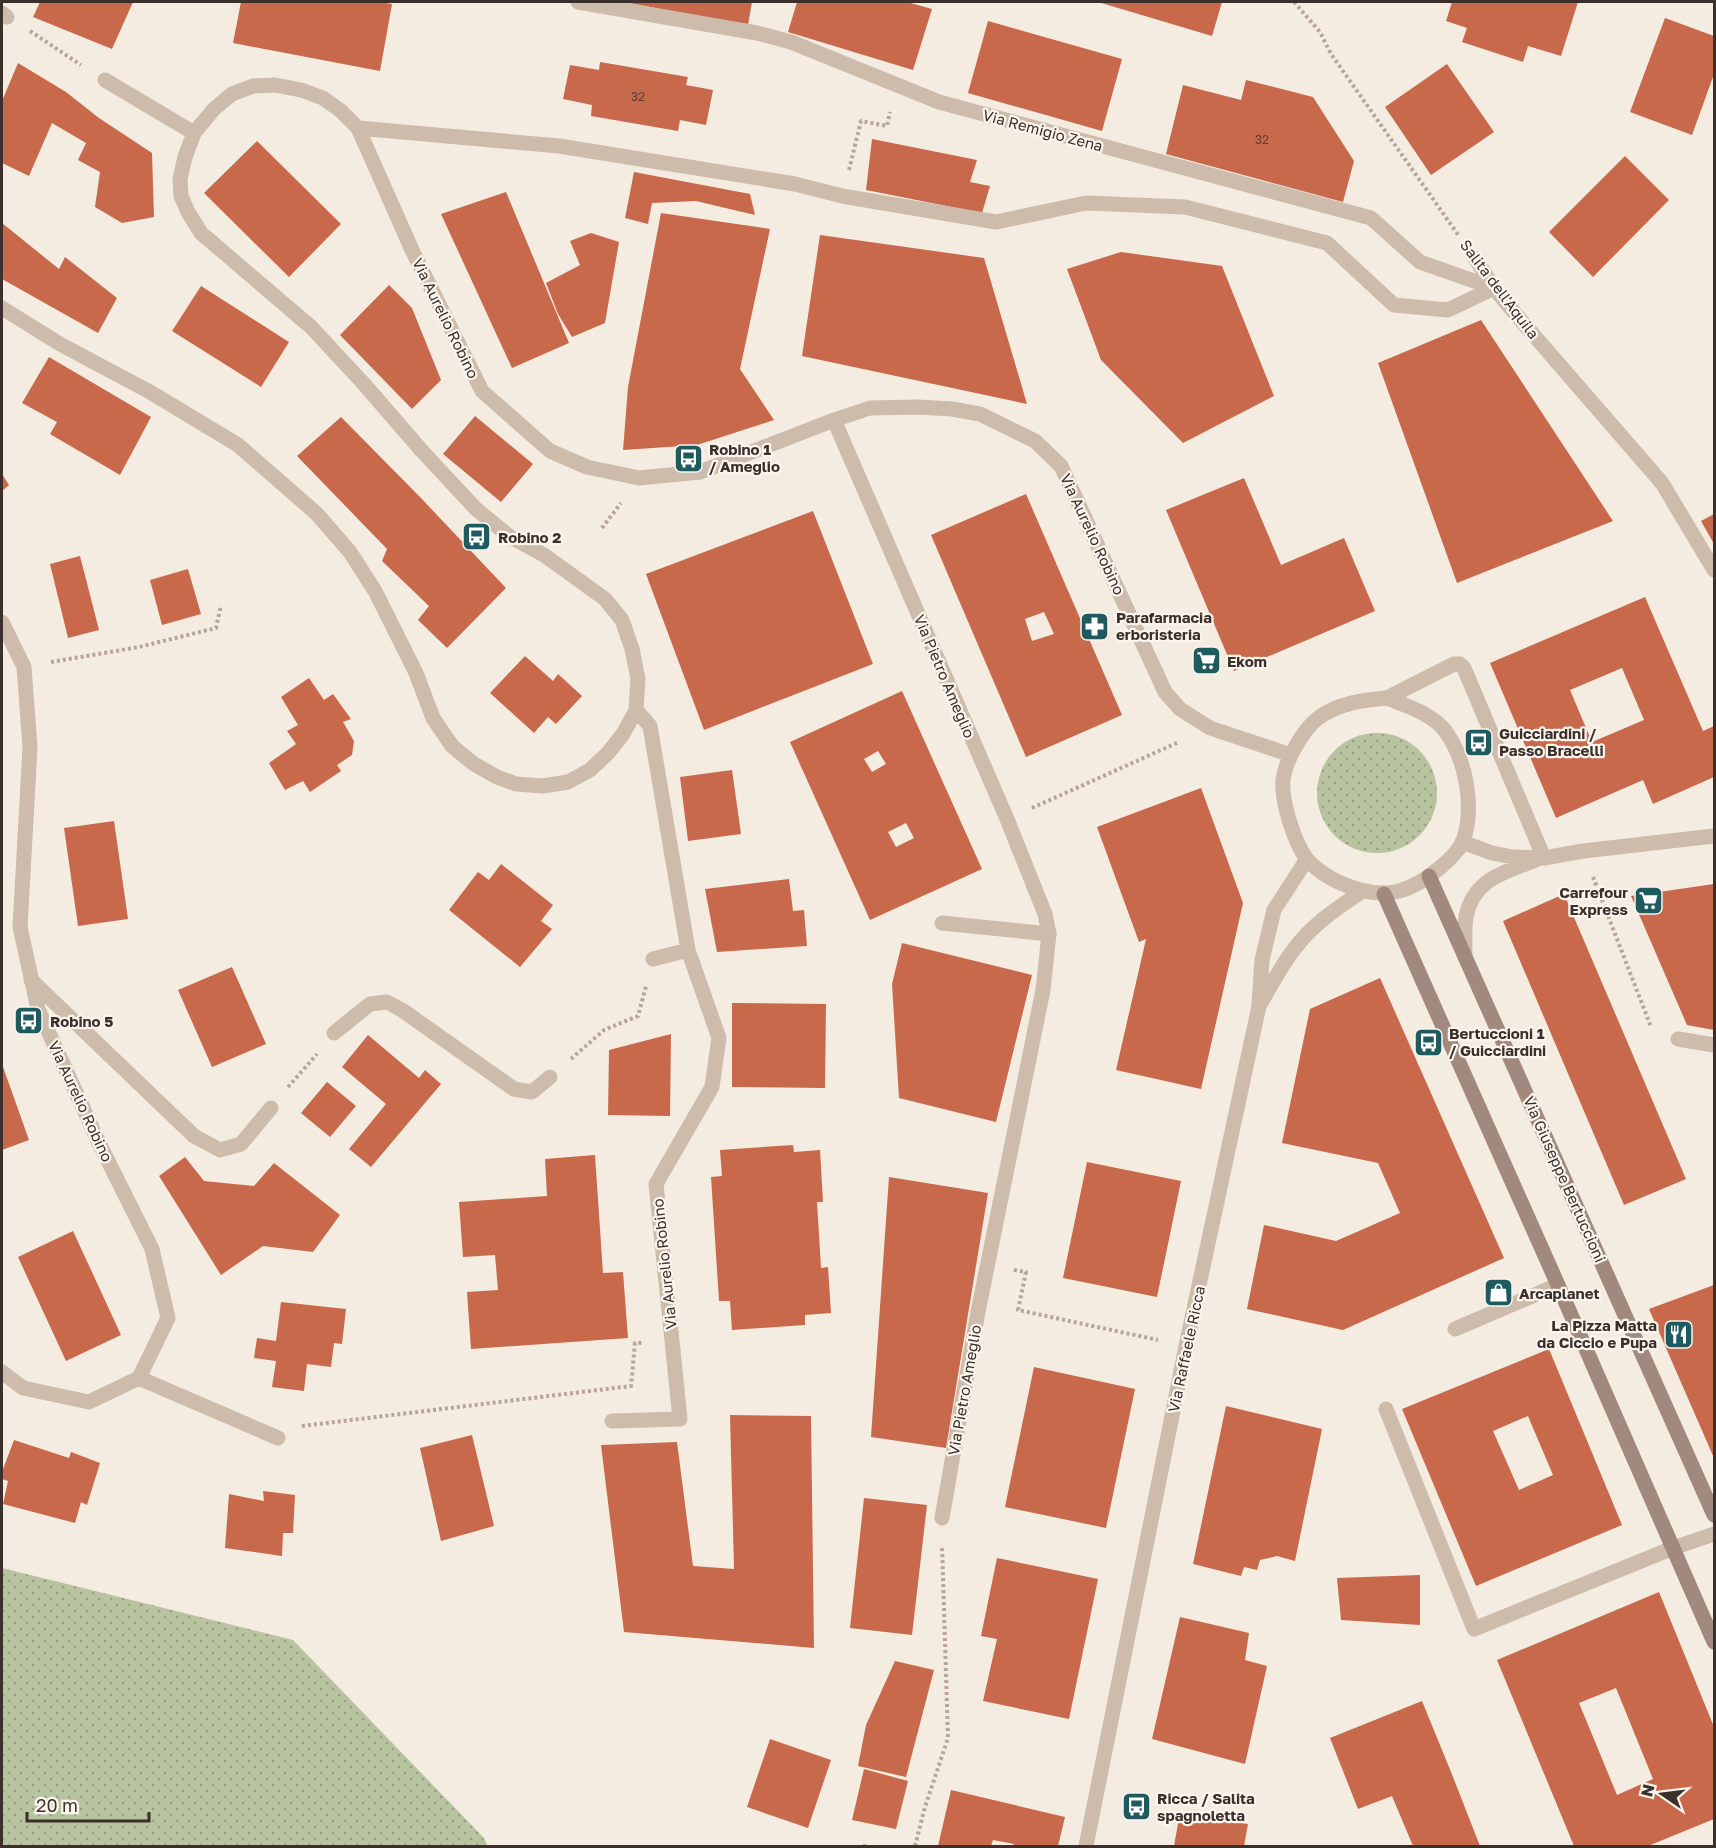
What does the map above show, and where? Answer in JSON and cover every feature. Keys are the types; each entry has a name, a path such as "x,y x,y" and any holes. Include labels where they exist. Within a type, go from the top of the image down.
{"street":[{"name":"Via Remigio Zena","path":"578,2 757,33 791,42 939,102 1371,218 1420,262 1494,288"},
{"path":"105,80 194,133"},
{"name":"Via Aurelio Robino","path":"2,308 60,344 150,392 238,445 317,514 350,552 375,591 416,673 433,718 452,746 474,764 497,777 516,784 543,786 568,782 590,771 623,734 636,710 638,679 632,649 622,620 605,599 543,555 509,536 476,509 311,327 201,233 181,196 180,179 194,133 214,109 232,94 253,86 275,85 301,90 323,98 342,111 358,128 412,250 482,391 550,451 587,467 639,478 700,472 870,408 917,407 952,409 980,414 1035,441 1061,466 1165,692 1180,709 1210,728 1291,755"},
{"path":"358,128 560,146 795,184 842,196 996,222 1086,203 1185,207 1327,243 1394,306 1448,310 1494,288"},
{"name":"Salita dell'Aquila","path":"1475,258 1494,288 1518,317 1662,483 1714,570"},
{"name":"Via Pietro Ameglio","path":"834,420 1007,819 1045,914 1049,934 1043,990 978,1312 942,1518"},
{"name":"Via Aurelio Robino","path":"2,622 24,667 30,748 20,927 31,980 38,1009 100,1145 152,1249 168,1318 139,1378"},
{"path":"1387,698 1420,711 1445,730 1457,752 1467,782 1468,816 1462,842 1444,864 1429,876 1410,888 1384,894 1361,892 1332,879 1307,859 1293,833 1286,808 1283,780 1291,755 1302,734 1319,718 1341,706 1362,700 1387,698 1454,664 1460,664 1464,668 1544,858"},
{"name":"Via Aurelio Robino","path":"612,1421 680,1419 656,1184 712,1087 719,1038 688,950 651,726 636,710"},
{"path":"1465,956 1466,919 1470,901 1483,884 1499,874 1544,858 1583,851 1714,836"},
{"path":"1462,842 1492,853 1513,857 1544,858"},
{"path":"1259,1006 1262,960 1274,910 1307,859"},
{"name":"Via Giuseppe Bertuccioni","path":"1429,876 1714,1515"},
{"name":"Via Raffaele Ricca","path":"1086,1846 1186,1346 1259,1006 1282,967 1305,936 1332,912 1361,892"},
{"path":"1384,894 1714,1642"},
{"path":"942,923 1049,934"},
{"path":"653,959 688,950"},
{"path":"31,980 194,1136 220,1150 241,1144 270,1108"},
{"path":"334,1033 370,1004 387,1002 402,1010 514,1089 532,1092 550,1077"},
{"path":"1678,1039 1714,1044"},
{"path":"1455,1329 1558,1285"},
{"path":"2,1372 23,1388 89,1402 139,1378 278,1438"},
{"path":"1386,1409 1474,1629 1673,1548 1714,1534"}],"path":[{"name":"Salita dell'Aquila","path":"1294,2 1320,32 1331,54 1475,258"},
{"path":"4,15 105,80"},
{"path":"842,196 861,121 887,126 898,85"},
{"path":"24,667 139,647 216,628 221,605"},
{"path":"1007,819 1210,728"},
{"path":"1583,851 1653,1030 1678,1039"},
{"path":"550,1077 604,1030 638,1016 653,959"},
{"path":"270,1108 334,1033"},
{"path":"1011,1279 1013,1269 1026,1272 1018,1310 1186,1346"},
{"path":"263,1431 631,1386 635,1343 671,1340"},
{"path":"915,1846 925,1807 948,1738 942,1518"},
{"path":"863,1846 868,1846"}],"green space":[{"path":"1377,733 1400,738 1419,751 1432,770 1437,793 1432,816 1419,835 1400,848 1377,853 1354,848 1335,835 1322,816 1317,793 1322,770 1335,751 1354,738"},
{"path":"2,1568 293,1640 483,1837 488,1846 2,1846"}],"building":[{"path":"40,2 133,2 112,49 33,17"},
{"path":"241,2 380,2 392,4 380,71 233,43"},
{"path":"623,2 752,2 748,25"},
{"path":"797,2 907,2 932,9 913,70 788,32"},
{"path":"1098,2 1222,2 1212,36"},
{"path":"1452,2 1578,2 1561,56 1528,46 1523,62 1462,42 1467,28 1446,21"},
{"path":"1665,18 1714,36 1714,74 1692,135 1630,112"},
{"path":"988,21 1122,59 1102,131 968,93"},
{"path":"600,62 688,77 686,85 713,90 706,125 680,120 678,131 591,116 592,105 563,99 570,65 599,70"},
{"path":"18,63 66,92 99,118 152,153 154,217 122,223 95,207 100,172 78,160 86,143 52,123 29,176 2,163 2,101"},
{"path":"1447,64 1494,132 1431,175 1385,107"},
{"path":"1246,80 1313,97 1354,161 1343,202 1166,154 1183,85 1241,100"},
{"path":"872,139 977,160 970,182 990,186 982,213 866,190"},
{"path":"257,141 341,224 289,277 204,193"},
{"path":"1625,156 1669,200 1593,277 1549,232"},
{"path":"634,172 750,194 755,215 696,201 652,203 648,224 625,218"},
{"path":"506,192 569,343 512,368 441,214"},
{"path":"661,213 770,229 740,369 774,420 697,445 623,450 628,387"},
{"path":"2,223 59,269 65,257 117,298 98,333 2,279"},
{"path":"591,233 619,242 605,323 572,337 558,314 546,283 580,265 570,241"},
{"path":"820,235 984,258 1027,404 802,356"},
{"path":"1121,252 1222,266 1274,396 1183,443 1101,360 1067,269"},
{"path":"389,285 412,308 441,380 412,409 340,335"},
{"path":"201,286 289,342 261,387 172,331"},
{"path":"1481,320 1613,521 1457,583 1378,363"},
{"path":"49,357 151,417 120,475 50,434 57,422 22,403"},
{"path":"475,416 533,464 501,502 443,454"},
{"path":"341,417 506,588 447,648 418,620 429,606 382,561 387,549 297,456"},
{"path":"2,474 9,485 2,491"},
{"path":"1244,478 1281,565 1344,538 1375,611 1234,671 1166,510"},
{"path":"1026,494 1122,715 1026,757 931,535","holes":["1044,612 1054,634 1032,641 1025,619"]},
{"path":"813,511 873,664 704,730 646,574"},
{"path":"1714,514 1714,544 1701,521"},
{"path":"80,556 99,630 68,638 50,564"},
{"path":"188,569 201,614 162,625 150,580"},
{"path":"1645,597 1703,731 1714,726 1714,777 1653,804 1643,780 1556,818 1490,663","holes":["1622,668 1644,720 1592,742 1570,690"]},
{"path":"525,656 553,681 558,674 582,696 556,724 548,717 534,733 490,693"},
{"path":"309,678 324,700 333,694 351,719 343,722 354,741 352,755 337,765 341,771 310,792 303,781 285,790 269,763 296,744 287,731 298,725 281,697"},
{"path":"902,691 982,869 870,920 790,742","holes":["878,751 886,764 872,772 864,759","906,823 914,838 896,847 888,832"]},
{"path":"732,770 741,834 688,841 680,777"},
{"path":"1201,788 1243,903 1201,1089 1116,1070 1146,939 1139,942 1097,827"},
{"path":"114,821 128,919 78,926 64,828"},
{"path":"501,864 553,905 541,921 552,929 520,967 449,910 478,872 489,880"},
{"path":"789,879 793,911 804,910 807,946 717,952 705,889"},
{"path":"1714,884 1714,1030 1687,1025 1631,896"},
{"path":"1564,894 1686,1179 1624,1205 1503,921"},
{"path":"902,943 1032,975 996,1122 899,1098 892,984"},
{"path":"232,967 266,1044 212,1067 178,990"},
{"path":"1380,978 1504,1258 1343,1330 1247,1309 1264,1225 1336,1241 1400,1213 1378,1163 1282,1143 1310,1009"},
{"path":"732,1003 826,1004 825,1088 732,1087"},
{"path":"671,1034 670,1116 608,1115 609,1050"},
{"path":"368,1035 419,1078 425,1070 441,1084 371,1167 349,1149 386,1104 342,1067"},
{"path":"2,1064 29,1140 2,1150"},
{"path":"327,1082 356,1106 330,1137 301,1113"},
{"path":"793,1145 794,1152 820,1150 823,1202 817,1202 821,1268 828,1267 831,1313 805,1315 805,1325 732,1330 730,1301 719,1301 711,1177 722,1176 720,1150"},
{"path":"595,1155 603,1273 623,1272 628,1338 471,1349 467,1292 498,1290 495,1255 463,1257 459,1202 547,1196 545,1159"},
{"path":"185,1157 204,1181 254,1186 274,1163 340,1215 313,1252 263,1246 221,1275 159,1176"},
{"path":"1087,1162 1181,1181 1157,1297 1063,1278"},
{"path":"889,1177 988,1193 946,1448 871,1437"},
{"path":"73,1231 121,1335 66,1361 18,1257"},
{"path":"1714,1285 1714,1458 1649,1309"},
{"path":"281,1302 346,1309 342,1344 334,1343 331,1367 307,1364 304,1391 272,1387 276,1361 254,1358 257,1338 276,1341"},
{"path":"1549,1349 1622,1525 1476,1586 1402,1409","holes":["1528,1416 1553,1475 1519,1490 1493,1431"]},
{"path":"1034,1367 1135,1389 1106,1528 1005,1507"},
{"path":"1226,1406 1322,1429 1295,1561 1277,1556 1260,1560 1257,1570 1244,1567 1241,1576 1193,1564"},
{"path":"730,1415 811,1416 814,1648 624,1632 601,1445 677,1442 693,1566 734,1569"},
{"path":"472,1435 494,1526 441,1541 420,1448"},
{"path":"14,1440 69,1458 71,1452 100,1463 87,1505 81,1502 75,1523 3,1504 8,1481 2,1479 2,1472"},
{"path":"263,1491 295,1495 293,1533 283,1533 282,1556 225,1548 229,1494 264,1501"},
{"path":"864,1498 927,1505 912,1635 850,1628"},
{"path":"997,1558 1098,1579 1069,1719 983,1701 997,1639 981,1636"},
{"path":"1420,1575 1420,1625 1341,1620 1337,1578"},
{"path":"1659,1592 1714,1727 1714,1819 1648,1846 1574,1846 1497,1660","holes":["1616,1688 1653,1779 1617,1795 1579,1703"]},
{"path":"1180,1617 1249,1633 1245,1660 1267,1666 1245,1764 1152,1739"},
{"path":"895,1661 934,1670 906,1777 858,1766 866,1725"},
{"path":"1422,1701 1480,1846 1413,1846 1392,1796 1358,1809 1330,1738"},
{"path":"770,1739 831,1760 808,1828 747,1807"},
{"path":"864,1769 908,1781 896,1829 852,1820"},
{"path":"951,1790 1065,1817 1058,1846 1013,1846 1014,1844 993,1840 991,1846 938,1846"},
{"path":"1180,1812 1248,1824 1244,1846 1174,1846"}],"place":[{"name":"Robino 1 / Ameglio","path":"688,458"},
{"name":"Robino 2","path":"477,537"},
{"name":"Parafarmacia erboristeria","path":"1095,626"},
{"name":"Ekom","path":"1206,661"},
{"name":"Guicciardini / Passo Bracelli","path":"1478,742"},
{"name":"Carrefour Express","path":"1649,901"},
{"name":"Robino 5","path":"29,1021"},
{"name":"Bertuccioni 1 / Guicciardini","path":"1428,1042"},
{"name":"Arcaplanet","path":"1498,1293"},
{"name":"La Pizza Matta da Ciccio e Pupa","path":"1678,1334"},
{"name":"Ricca / Salita spagnoletta","path":"1136,1807"}]}
